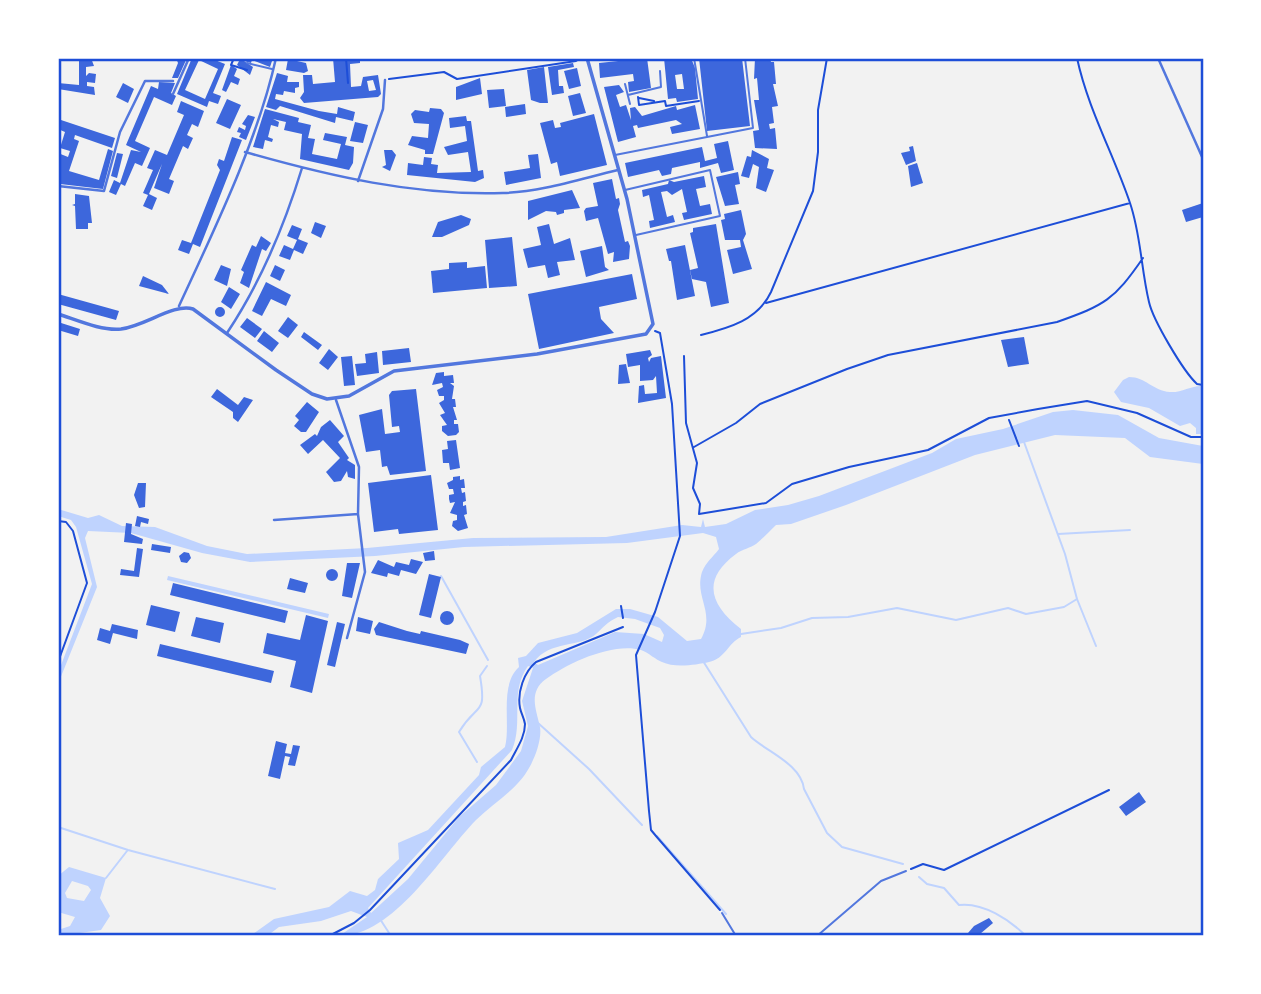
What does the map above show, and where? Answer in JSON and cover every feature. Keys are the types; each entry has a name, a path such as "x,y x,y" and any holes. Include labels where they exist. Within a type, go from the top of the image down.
{"street":[{"path":"173,94 176,81 189,58"},
{"path":"58,314 117,329 147,323 179,306 201,262 245,152 276,58"},
{"path":"179,306 204,314 226,333 312,394 336,400 361,391 394,371 537,354 646,334 653,330 635,235 587,58"},
{"path":"1158,58 1203,159"},
{"path":"358,181 383,109 385,80"},
{"path":"58,186 104,191 120,132 145,81 176,81"},
{"path":"245,152 358,181 420,190 503,193 544,187 618,170"},
{"path":"226,333 262,274 286,218 302,168"},
{"path":"336,400 359,467 358,514 365,572 347,638"},
{"path":"274,520 358,514"}],"lane":[{"path":"694,58 707,137"},
{"path":"614,155 753,128 744,58"},
{"path":"247,63 273,69"},
{"path":"628,95 662,87 660,71"},
{"path":"625,84 631,104"},
{"path":"624,190 710,170 720,216 635,235"},
{"path":"817,936 881,880 906,871"},
{"path":"722,913 736,936"}],"path":[{"path":"234,58 231,65 247,70"},
{"path":"346,58 348,83"},
{"path":"385,80 444,72 457,79 576,61 581,58"},
{"path":"701,335 747,320 766,303 813,191 818,152 818,110 827,58"},
{"path":"1077,58 1094,117 1130,203 1143,258 1149,305 1179,365 1196,384 1203,385"},
{"path":"663,93 666,106 700,101"},
{"path":"628,95 655,102"},
{"path":"638,97 639,104 664,101"},
{"path":"766,303 1130,203"},
{"path":"692,448 736,423 760,404 847,369 888,355 1057,322 1087,311 1124,287 1143,258"},
{"path":"653,330 660,333 672,404 680,536 637,653 651,830 722,913"},
{"path":"684,356 686,423 697,463 693,488 700,503 699,514 766,503 792,484 849,467 928,450 989,418 1087,401 1137,414 1191,437 1203,437"},
{"path":"1009,420 1019,446"},
{"path":"58,521 66,522 73,531 87,583 58,662"},
{"path":"621,606 623,618"},
{"path":"329,936 370,910 511,760 522,741 524,724 519,705 521,686 530,667 536,662 623,627"},
{"path":"910,869 923,864 944,870 1109,790"}],"water":[{"path":"1129,377 1170,392 1203,386 1203,434 1196,434 1196,428 1190,423 1180,426 1149,408 1121,402 1114,392 1123,380"},
{"path":"1073,410 1118,415 1159,438 1203,446 1203,464 1150,457 1125,438 1055,435 975,455 846,505 791,524 776,525 756,544 738,552 725,564 714,583 717,602 730,620 741,629 741,637 719,658 709,662 673,665 641,650 617,649 578,661 546,679 540,684 535,695 540,727 539,743 524,776 476,820 415,892 379,923 359,933 339,936 367,917 351,911 321,921 279,927 267,936 250,936 274,919 329,907 350,891 367,896 375,890 378,879 399,859 398,843 428,830 479,775 481,767 505,747 509,684 519,667 518,658 526,656 538,643 577,633 616,609 630,609 658,617 687,641 701,639 706,613 700,581 704,568 719,549 716,537 703,533 627,543 464,547 375,556 250,562 202,553 131,533 88,531 85,538 97,587 58,684 58,673 92,584 76,527 71,520 58,516 58,509 88,518 99,515 122,526 155,527 207,546 247,554 367,548 473,538 606,537 682,525 701,527 703,519 705,527 726,524 755,510 788,505 819,496 932,453 956,439 1003,429 1053,412","holes":["618,617 635,619 660,628 664,635 662,642 644,634 615,632 538,665 534,662 548,650 589,638","528,666 533,668 522,701 528,726 521,751 496,785 459,817 408,879 371,913 368,908 512,750 517,729 519,686"]},
{"path":"168,576 329,614 328,618 167,580"},
{"path":"69,867 106,878 100,898 110,916 101,930 58,936 58,930 70,926 75,917 58,912 58,876","holes":["72,881 88,886 91,890 84,901 67,898 65,893"]}],"building":[{"path":"91,58 94,66 86,67 86,76 89,73 96,74 95,83 87,82 87,86 94,87 95,95 58,89 58,83 79,85 79,59"},
{"path":"176,58 187,58 178,78 172,78 178,63"},
{"path":"192,58 210,58 225,64 213,93 221,96 218,104 209,101 207,107 177,94","holes":["199,60 218,69 205,99 185,90"]},
{"path":"231,58 273,58 270,67 252,60 251,63 244,61 253,67 250,75 237,65 239,61"},
{"path":"333,58 360,58 360,63 350,64 351,87 361,86 363,77 378,75 381,94 378,97 304,103 300,98 304,92 303,75 312,75 313,84 335,82","holes":["373,80 376,90 369,91 367,81"]},
{"path":"647,58 651,88 629,92 628,82 634,81 633,74 600,78 599,63"},
{"path":"664,58 691,58 695,68 698,99 677,102 676,98 668,99","holes":["682,74 684,89 677,89 675,75"]},
{"path":"699,58 742,58 750,126 707,131"},
{"path":"755,58 770,58 771,62 774,62 776,84 773,84 778,106 772,107 774,123 769,124 770,129 775,128 777,149 755,148 753,131 759,130 754,100 759,100 757,78 754,79"},
{"path":"288,59 306,63 308,71 304,73 286,70"},
{"path":"573,63 574,67 558,70 559,86 563,86 564,93 552,95 548,67"},
{"path":"231,65 237,69 234,76 240,79 238,85 231,82 226,92 222,90"},
{"path":"544,67 548,103 540,103 531,100 527,70"},
{"path":"577,68 581,86 569,89 564,71"},
{"path":"277,73 288,76 287,82 299,82 299,87 295,88 295,93 284,91 283,95 276,94 275,99 337,114 338,107 355,112 353,121 336,117 335,123 280,106 276,110 266,107"},
{"path":"480,78 482,94 456,100 456,87"},
{"path":"159,82 175,83 171,93 176,96 172,105 154,97 135,141 150,148 142,166 135,163 125,186 121,184 116,195 109,192 114,180 120,183 131,150 141,152 126,145 151,86 158,89"},
{"path":"123,83 134,89 128,103 116,97"},
{"path":"619,85 624,92 616,95 620,107 626,105 631,120 630,108 635,107 642,116 676,106 677,110 695,105 700,129 672,134 670,127 682,124 676,120 638,128 637,125 633,126 636,137 618,142 604,87"},
{"path":"504,89 506,106 489,108 487,90"},
{"path":"580,93 586,113 573,116 568,96"},
{"path":"227,99 241,105 230,129 216,123"},
{"path":"181,101 204,111 198,127 192,124 187,135 193,138 188,149 183,146 169,179 174,181 169,194 154,188 162,164 149,194 157,198 152,210 143,206 148,195 143,193 153,170 147,168 155,150 167,155 184,115 177,112"},
{"path":"525,104 526,114 506,117 505,107"},
{"path":"430,108 441,109 444,113 433,154 425,154 425,150 408,145 412,136 428,138 429,124 414,123 411,114 415,110 429,112"},
{"path":"265,109 299,118 298,122 311,125 308,138 315,139 312,154 337,159 341,144 323,140 325,133 347,137 345,145 354,147 353,163 349,170 300,159 302,134 284,130 286,122 273,119 279,122 278,127 271,125 268,137 273,139 272,142 265,140 263,149 253,147"},
{"path":"594,114 607,165 560,176 557,162 551,164 540,123 553,120 555,128 561,127 560,123"},
{"path":"248,115 255,117 246,140 239,137 241,133 237,132 239,127 245,130 246,126 242,124"},
{"path":"466,116 467,121 471,121 478,171 483,170 484,178 475,182 407,175 408,163 423,165 424,157 432,158 431,164 438,165 437,173 471,172 468,152 448,155 444,147 467,141 465,126 450,128 449,118"},
{"path":"58,119 115,138 112,148 75,135 74,139 79,141 69,171 99,180 108,149 113,151 103,189 60,184 61,181 58,183 58,153 68,157 70,151 60,148 65,132 58,129"},
{"path":"355,122 368,125 363,143 350,141"},
{"path":"232,137 242,140 200,247 193,244 189,254 178,250 182,240 191,243 220,170 217,165 219,159 224,161"},
{"path":"728,141 734,170 721,173 718,163 700,168 700,162 672,168 671,174 662,176 659,170 628,177 625,163 702,147 705,161 717,158 714,144"},
{"path":"913,146 916,161 906,165 901,153 910,151 909,147"},
{"path":"384,150 392,150 396,155 390,171 382,167 386,165"},
{"path":"752,150 769,159 767,168 774,170 766,192 756,188 759,167 753,164 749,178 741,176 747,156 751,157"},
{"path":"117,153 123,154 117,178 111,176"},
{"path":"538,154 541,178 506,185 504,172 530,168 528,155"},
{"path":"917,163 923,183 911,187 908,166"},
{"path":"738,172 740,184 735,185 739,204 725,206 716,177"},
{"path":"704,176 706,187 696,189 700,206 710,204 712,214 684,220 682,213 687,212 682,189 672,195 667,191 661,192 667,217 673,215 675,222 650,228 649,221 654,220 649,195 643,197 642,190 668,184 669,180 674,182"},
{"path":"612,179 616,199 619,198 618,210 625,242 628,241 630,246 629,259 613,262 614,252 608,254 598,218 586,221 584,211 586,208 598,206 593,183"},
{"path":"572,190 580,208 564,210 564,213 557,215 556,212 546,211 528,220 528,201"},
{"path":"75,194 89,196 92,223 88,223 88,229 76,229 75,206 72,205 75,204"},
{"path":"1203,203 1203,217 1186,222 1182,210"},
{"path":"741,210 746,234 743,240 752,269 733,274 727,250 741,247 740,240 725,240 721,220 725,219 724,214"},
{"path":"461,215 471,219 469,225 442,237 432,237 438,222"},
{"path":"315,222 326,226 321,238 311,233"},
{"path":"549,224 554,244 570,238 575,260 557,262 560,275 548,278 545,265 528,268 523,249 541,245 537,227"},
{"path":"716,224 729,303 711,307 706,282 692,279 690,270 698,268 690,233 693,228"},
{"path":"292,225 302,229 298,239 308,243 303,254 294,250 290,260 279,256 284,245 293,249 297,240 287,236"},
{"path":"261,236 271,243 266,251 262,249 249,288 240,283 244,272 241,270 252,245 256,247"},
{"path":"512,237 517,286 489,288 485,240"},
{"path":"685,245 695,296 677,300 671,261 666,249"},
{"path":"602,246 605,267 609,270 586,277 580,251"},
{"path":"467,262 467,268 485,266 487,288 433,293 431,271 449,269 449,263"},
{"path":"221,265 231,269 227,286 214,280"},
{"path":"275,265 285,270 280,281 270,276"},
{"path":"632,274 637,299 599,307 601,319 614,333 539,349 528,294"},
{"path":"143,276 162,285 169,294 139,286"},
{"path":"266,282 291,295 286,306 271,299 262,316 252,311"},
{"path":"229,287 240,294 231,309 221,302"},
{"path":"58,294 119,311 116,320 58,304"},
{"path":"220,307 224,308 224,316 220,317 216,316 215,312 216,308"},
{"path":"288,317 298,325 288,338 278,331"},
{"path":"247,318 262,329 255,338 240,327"},
{"path":"58,322 80,329 78,336 58,330"},
{"path":"264,331 279,343 272,352 257,341"},
{"path":"304,332 322,345 318,350 301,337"},
{"path":"1024,337 1029,364 1008,367 1001,340"},
{"path":"409,348 411,362 383,365 382,351"},
{"path":"329,349 338,357 328,370 319,363"},
{"path":"650,350 652,355 648,358 649,362 651,358 661,356 666,398 638,403 639,386 644,385 645,394 657,393 656,376 653,380 640,381 640,365 628,367 626,354"},
{"path":"377,352 379,373 357,376 355,364 366,363 365,354"},
{"path":"352,356 355,385 344,386 341,357"},
{"path":"626,364 630,383 618,384 619,365"},
{"path":"444,372 444,376 453,375 454,383 450,383 454,386 452,399 455,399 456,407 453,407 457,420 454,420 454,424 458,424 459,432 456,435 448,436 442,431 442,426 447,425 440,415 445,413 439,403 444,400 444,396 439,396 437,390 443,387 442,383 432,385 436,373"},
{"path":"217,389 238,405 244,397 253,400 238,422 233,418 233,412 211,397"},
{"path":"416,389 426,471 390,475 387,466 382,467 380,450 366,452 359,415 382,409 385,434 400,432 399,426 392,427 389,395 392,391"},
{"path":"307,402 319,412 306,432 301,432 294,426 299,420 295,416"},
{"path":"330,420 344,436 338,442 349,458 347,460 355,465 355,479 348,477 347,471 341,481 334,482 326,472 340,458 323,440 308,454 300,445 315,434 317,436 321,427"},
{"path":"456,440 460,468 450,470 449,463 443,463 442,450 448,449 447,441"},
{"path":"431,475 438,530 399,534 398,529 374,532 368,483"},
{"path":"460,476 460,480 464,479 465,488 461,488 462,493 465,492 466,501 463,506 466,505 467,514 464,515 468,528 458,531 452,526 457,515 450,513 455,502 450,503 449,495 454,494 447,483 453,480 453,477"},
{"path":"138,483 146,483 145,507 139,508 134,495"},
{"path":"137,516 149,519 148,524 141,522 140,527 135,526"},
{"path":"126,523 132,524 131,534 143,539 142,544 124,542"},
{"path":"152,544 171,547 170,553 151,550"},
{"path":"137,548 143,549 139,577 120,575 121,569 134,571"},
{"path":"434,551 435,560 425,561 423,553"},
{"path":"184,552 189,553 191,558 187,563 181,562 179,556"},
{"path":"411,559 423,562 416,574 401,570 399,576 388,573 387,577 371,573 378,560 394,567 396,562 409,565"},
{"path":"347,563 360,563 352,598 342,596"},
{"path":"327,570 337,570 337,580 327,580"},
{"path":"429,574 441,577 431,618 419,615"},
{"path":"290,578 308,583 305,593 287,589"},
{"path":"173,583 288,611 285,623 170,595"},
{"path":"151,605 180,612 175,632 146,625"},
{"path":"444,611 450,611 454,618 450,625 444,625 440,621 440,615"},
{"path":"306,615 328,621 312,693 290,687 296,661 263,653 267,633 300,640"},
{"path":"196,617 224,623 220,643 191,636"},
{"path":"358,617 373,621 370,634 356,631"},
{"path":"337,622 345,624 335,667 327,665"},
{"path":"379,622 420,634 421,631 460,640 469,644 466,654 376,635 374,629"},
{"path":"112,624 138,630 137,639 113,633 110,644 97,640 100,628 110,631"},
{"path":"160,644 274,671 271,683 157,656"},
{"path":"276,741 287,744 285,753 291,754 293,745 300,746 295,766 288,765 290,757 285,756 280,779 268,776"},
{"path":"1139,792 1146,802 1126,816 1119,807"},
{"path":"989,918 993,923 980,934 970,936 968,933 974,926"}],"waterway":[{"path":"1024,442 1065,554 1077,599 1096,646"},
{"path":"1058,534 1130,530"},
{"path":"441,576 488,660"},
{"path":"741,634 781,628 812,618 848,617 897,608 956,620 1008,608 1026,614 1064,607 1077,599"},
{"path":"703,661 751,737 797,772 827,833 842,847 903,864"},
{"path":"477,762 459,732 481,704 480,676 487,666"},
{"path":"538,723 589,769 642,825"},
{"path":"58,827 128,850 275,889"},
{"path":"657,836 726,914"},
{"path":"106,878 127,851"},
{"path":"919,877 927,884 944,888 959,905 977,906 996,913 1026,936"},
{"path":"380,919 391,936"}]}
